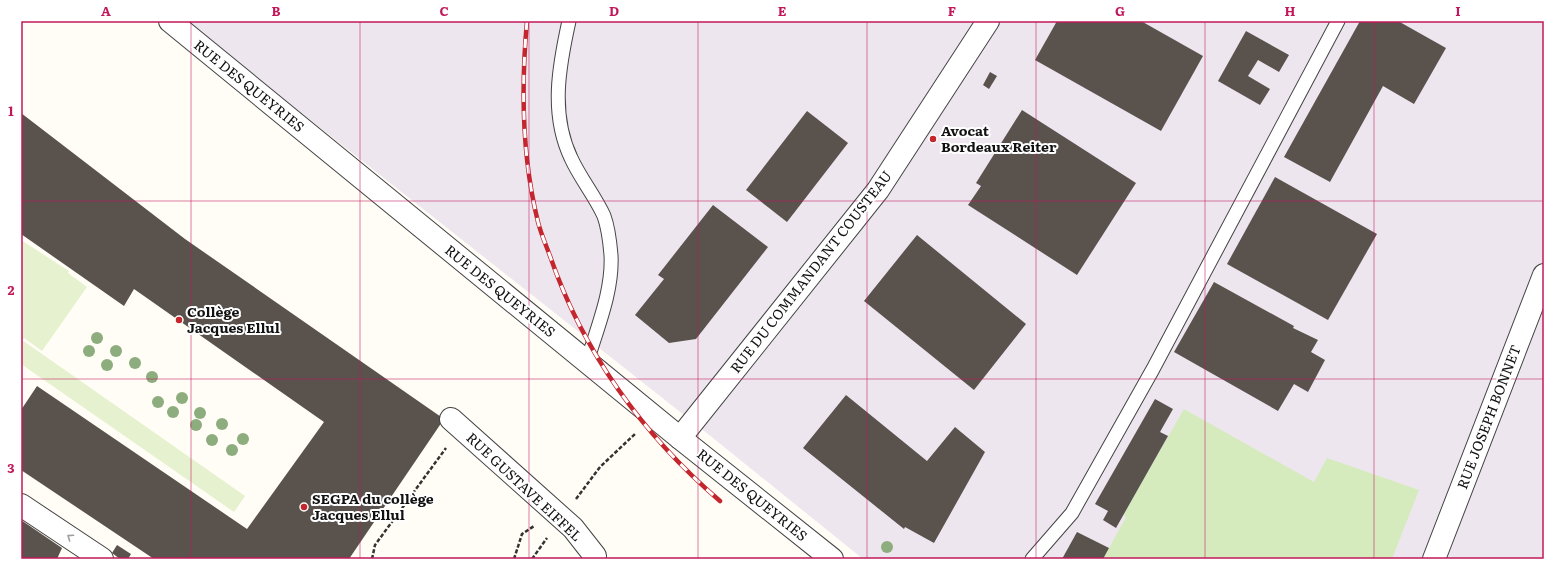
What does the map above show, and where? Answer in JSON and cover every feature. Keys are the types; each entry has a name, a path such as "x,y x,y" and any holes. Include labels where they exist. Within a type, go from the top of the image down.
{"street":[{"name":"RUE DES QUEYRIES","path":"170,21 680,438 832,559"},
{"name":"RUE DU COMMANDANT COUSTEAU","path":"680,438 878,190 988,21"},
{"name":"RUE JOSEPH BONNET","path":"1434,559 1544,275"},
{"name":"RUE GUSTAVE EIFFEL","path":"456,424 550,520 574,528 595,558"},
{"path":"21,505 102,559"}],"lane":[{"path":"568,21 559,68 558,114 570,158 604,217 611,256 609,286 588,362"},
{"path":"1032,559 1072,513 1153,369 1338,21"}],"path":[{"path":"514,559 522,534 550,520 600,467 654,416"},
{"path":"372,559 375,545 456,424"}],"shaded area":[{"path":"185,21 1544,21 1544,559 863,559 708,434"}],"green space":[{"path":"21,240 69,271 68,273 87,287 42,351 24,338 22,340 245,496 234,512 21,364"},
{"path":"1184,409 1314,482 1327,458 1419,490 1392,559 1103,559 1126,517 1123,515"}],"building":[{"path":"1057,21 1141,21 1203,56 1161,131 1035,60"},
{"path":"1360,21 1398,21 1446,48 1414,104 1383,86 1330,182 1284,157"},
{"path":"1246,31 1289,55 1279,72 1258,60 1248,76 1270,89 1260,105 1218,81"},
{"path":"990,72 997,76 989,89 983,85"},
{"path":"1022,110 1136,183 1077,275 968,205 981,186 976,183"},
{"path":"807,111 848,143 787,222 746,190"},
{"path":"21,113 185,239 444,419 349,559 154,559 21,470 21,410 37,386 247,529 324,422 134,289 124,306 21,234"},
{"path":"1275,177 1377,234 1328,320 1227,264"},
{"path":"713,205 768,247 696,339 669,343 635,315 664,279 658,275"},
{"path":"917,235 1026,324 974,390 864,301"},
{"path":"1214,282 1294,326 1293,328 1318,340 1311,352 1325,360 1308,392 1294,384 1278,411 1174,352"},
{"path":"846,395 927,461 955,427 985,452 934,543 905,527 904,529 803,448"},
{"path":"1155,399 1173,409 1160,432 1168,436 1116,528 1103,520 1108,511 1095,504"},
{"path":"21,520 62,548 57,559 21,559"},
{"path":"1077,532 1109,548 1103,559 1062,559"},
{"path":"117,545 131,554 128,559 120,559 112,553"}],"railway":[{"path":"527,21 524,71 524,122 529,173 539,226 564,291 580,326 618,390 641,420 666,448 720,501"}],"place":[{"name":"Avocat Bordeaux Reiter","path":"933,139"},
{"name":"Collège Jacques Ellul","path":"179,320"},
{"name":"SEGPA du collège Jacques Ellul","path":"304,507"}]}
